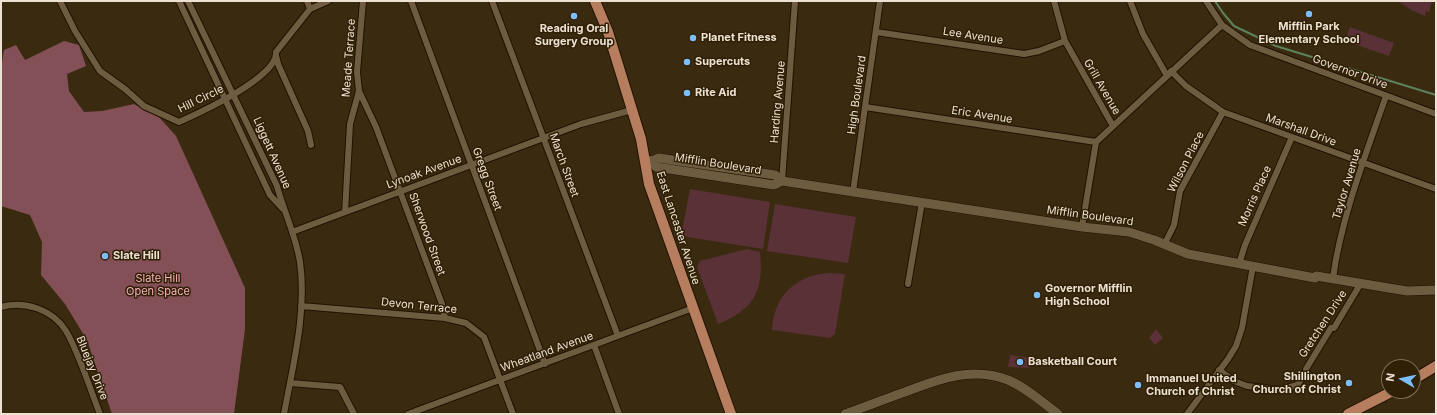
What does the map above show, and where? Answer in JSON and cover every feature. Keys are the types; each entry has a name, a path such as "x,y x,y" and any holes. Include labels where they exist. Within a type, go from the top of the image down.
{"main road":[{"name":"East Lancaster Avenue","path":"595,1 608,32 648,161 651,191 731,414"},
{"path":"1421,375 1436,366"},
{"path":"1348,414 1381,397"}],"street":[{"name":"Hill Circle","path":"60,1 75,31 100,71 125,89 144,107 179,122 226,99 262,75 276,56 276,52 310,8"},
{"name":"Liggett Avenue","path":"179,1 270,195 284,211"},
{"name":"Liggett Avenue","path":"188,1 278,186 284,211"},
{"path":"307,1 310,8 328,1"},
{"name":"Meade Terrace","path":"345,212 350,124 359,91 357,72 363,1"},
{"name":"Gregg Street","path":"411,1 545,364"},
{"name":"March Street","path":"492,1 618,336"},
{"name":"Harding Avenue","path":"782,181 795,1"},
{"name":"High Boulevard","path":"853,192 880,1"},
{"name":"Grill Avenue","path":"1054,1 1065,41 1112,126 1096,142"},
{"name":"Marshall Drive","path":"1130,1 1144,34 1169,72 1223,112 1436,189"},
{"name":"Governor Drive","path":"1206,1 1222,25 1241,40 1258,49 1436,114"},
{"path":"1112,126 1169,72 1222,25"},
{"name":"Lee Avenue","path":"876,32 1024,54 1040,51 1065,41"},
{"path":"276,56 278,64 308,131 311,145"},
{"name":"Sherwood Street","path":"359,91 376,127 442,304 445,318"},
{"name":"Taylor Avenue","path":"1333,278 1335,260 1363,163 1386,96"},
{"name":"Eric Avenue","path":"865,107 1096,142"},
{"name":"Lynoak Avenue","path":"292,232 581,124 632,110"},
{"name":"Wilson Place","path":"1164,245 1174,225 1180,191 1223,112"},
{"name":"Morris Place","path":"1239,264 1245,245 1292,137"},
{"path":"1082,227 1096,142"},
{"name":"Mifflin Boulevard","path":"648,161 659,158 775,175 782,181 1082,227 1129,232 1188,254 1315,278 1316,276 1333,278 1407,291 1436,290"},
{"path":"908,284 922,202"},
{"path":"284,211 292,232 300,263 301,306 284,414"},
{"path":"1187,414 1234,351 1240,337 1252,266"},
{"name":"Gretchen Drive","path":"1219,370 1234,381 1253,387 1280,390 1297,385 1307,372 1306,369 1331,328 1334,328 1361,283"},
{"name":"Bluejay Drive","path":"1,307 21,305 37,308 54,319 65,330 100,414"},
{"name":"Devon Terrace","path":"301,306 445,318 466,323 484,337 513,414"},
{"name":"Wheatland Avenue","path":"408,414 693,308"},
{"path":"594,345 620,414"},
{"path":"845,414 948,376 976,373 998,377 1015,383 1058,414"},
{"path":"290,383 340,387 354,414"}],"shaded area":[{"path":"1398,1 1432,1 1429,12 1426,11 1425,16 1411,10"},
{"path":"1350,27 1394,43 1389,56 1345,41"},
{"path":"690,189 770,202 763,249 681,236"},
{"path":"775,204 856,217 848,263 767,251"},
{"path":"747,249 760,252 761,265 758,288 749,305 741,312 718,324 697,267 700,261"},
{"path":"830,273 845,274 835,334 830,338 772,330 777,307 782,297 789,289 807,278"},
{"path":"1156,329 1163,338 1155,345 1149,338"},
{"name":"Basketball Court","path":"1010,355 1031,358 1029,368 1008,367"}],"green space":[{"name":"Slate Hill Open Space","path":"64,41 79,45 86,66 67,74 69,91 84,112 102,111 134,104 159,117 176,136 245,288 245,329 234,414 112,414 87,340 65,304 41,275 42,242 30,215 1,206 1,68 4,50 16,45 25,60"}],"waterway":[{"path":"1215,1 1234,26 1276,46 1436,95"}],"place":[{"name":"Mifflin Park Elementary School","path":"1309,14"},
{"name":"Reading Oral Surgery Group","path":"574,16"},
{"name":"Planet Fitness","path":"693,38"},
{"name":"Supercuts","path":"687,62"},
{"name":"Rite Aid","path":"687,93"},
{"name":"Slate Hill","path":"105,256"},
{"name":"Governor Mifflin High School","path":"1037,295"},
{"name":"Basketball Court","path":"1020,362"},
{"name":"Shillington Church of Christ","path":"1349,383"},
{"name":"Immanuel United Church of Christ","path":"1138,385"}]}
